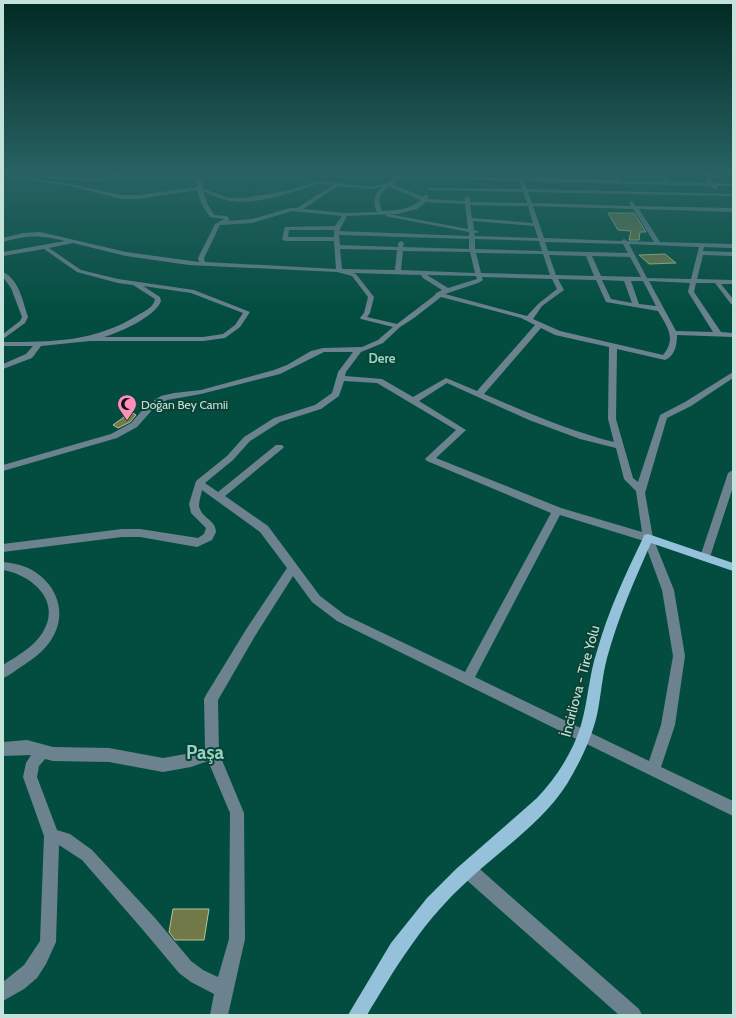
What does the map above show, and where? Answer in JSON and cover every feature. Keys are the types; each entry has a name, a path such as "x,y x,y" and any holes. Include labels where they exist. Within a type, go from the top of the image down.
{"main road":[{"path":"648,538 733,567"},
{"name":"İncirliova - Tire Yolu","path":"356,1015 385,966 407,934 446,889 536,810 557,785 571,763 584,735 602,651 624,589 648,538"}],"street":[{"path":"203,264 201,258 218,224 228,220"},
{"path":"218,224 254,220"},
{"path":"338,271 336,230 342,220"},
{"path":"407,220 472,234 514,239 733,246"},
{"path":"3,468 114,436 137,422 154,403 169,396 201,392 277,372 323,350 358,350 372,347 381,342 398,326 412,318 438,294 480,280 472,250 470,220"},
{"path":"477,220 537,224"},
{"path":"528,320 540,306 561,290 554,276 535,220"},
{"path":"643,220 658,243"},
{"path":"336,239 285,239 287,228 401,235 472,234"},
{"path":"3,240 23,235 40,234 126,254 203,264 338,271 733,282"},
{"path":"398,272 401,235"},
{"path":"3,254 46,248 73,242"},
{"path":"438,294 528,320 558,333 665,358 673,348 674,333 624,242"},
{"path":"702,245 691,292 718,334"},
{"path":"337,247 632,255"},
{"path":"3,344 40,344 92,339 203,339 226,336 238,326 247,312 192,291 118,281 73,268 46,248"},
{"path":"700,253 729,255"},
{"path":"588,254 608,300 661,309"},
{"path":"338,271 354,275 371,297 367,313 363,318 398,326"},
{"path":"423,273 426,277 447,290"},
{"path":"3,274 13,283 25,317 23,322 3,337"},
{"path":"627,279 636,305"},
{"path":"718,282 733,302"},
{"path":"92,339 127,326 155,307 158,302 158,298 133,283"},
{"path":"479,394 539,325"},
{"path":"674,333 733,335"},
{"path":"3,367 29,356 40,344"},
{"path":"613,346 612,419 628,479 641,490"},
{"path":"3,548 140,532 197,543 202,541 208,537 211,532 211,528 196,513 194,504 199,483 230,458 247,439 278,420 318,407 336,394 342,372 358,350"},
{"path":"653,769 668,725 679,656 668,590 648,538 640,493 663,417 688,404 732,376"},
{"path":"340,378 379,381 462,430 430,459 557,511 648,538"},
{"path":"413,401 446,380 532,418 583,437 619,446"},
{"path":"219,496 279,446"},
{"path":"705,557 733,473"},
{"path":"199,483 264,529 316,599 341,618 584,735 733,809"},
{"path":"468,679 557,511"},
{"path":"3,566 20,568 47,588 53,598 55,622 52,629 41,644 3,672"},
{"path":"219,1015 237,939 237,813 212,753 211,699 251,632 293,567"},
{"path":"3,749 27,747 53,754 109,756 163,765 191,760 212,753"},
{"path":"3,992 23,980 30,973 43,954 48,942 52,836 30,777 33,763 42,751"},
{"path":"52,836 65,839 87,855 149,924 185,967 197,976 224,989"},
{"path":"468,870 633,1015"}],"building":[{"path":"612,220 638,220 646,232 640,232 639,240 629,240 631,231 618,230"},
{"path":"665,254 676,263 649,264 639,255"},
{"name":"Doğan Bey Camii","path":"131,412 136,415 130,422 118,428 113,425"},
{"path":"173,909 209,909 204,940 175,940 169,932"}],"place":[{"name":"Doğan Bey Camii","path":"127,421"}],"district":[{"name":"Dere","path":"382,358"},
{"name":"Paşa","path":"205,752"}]}
